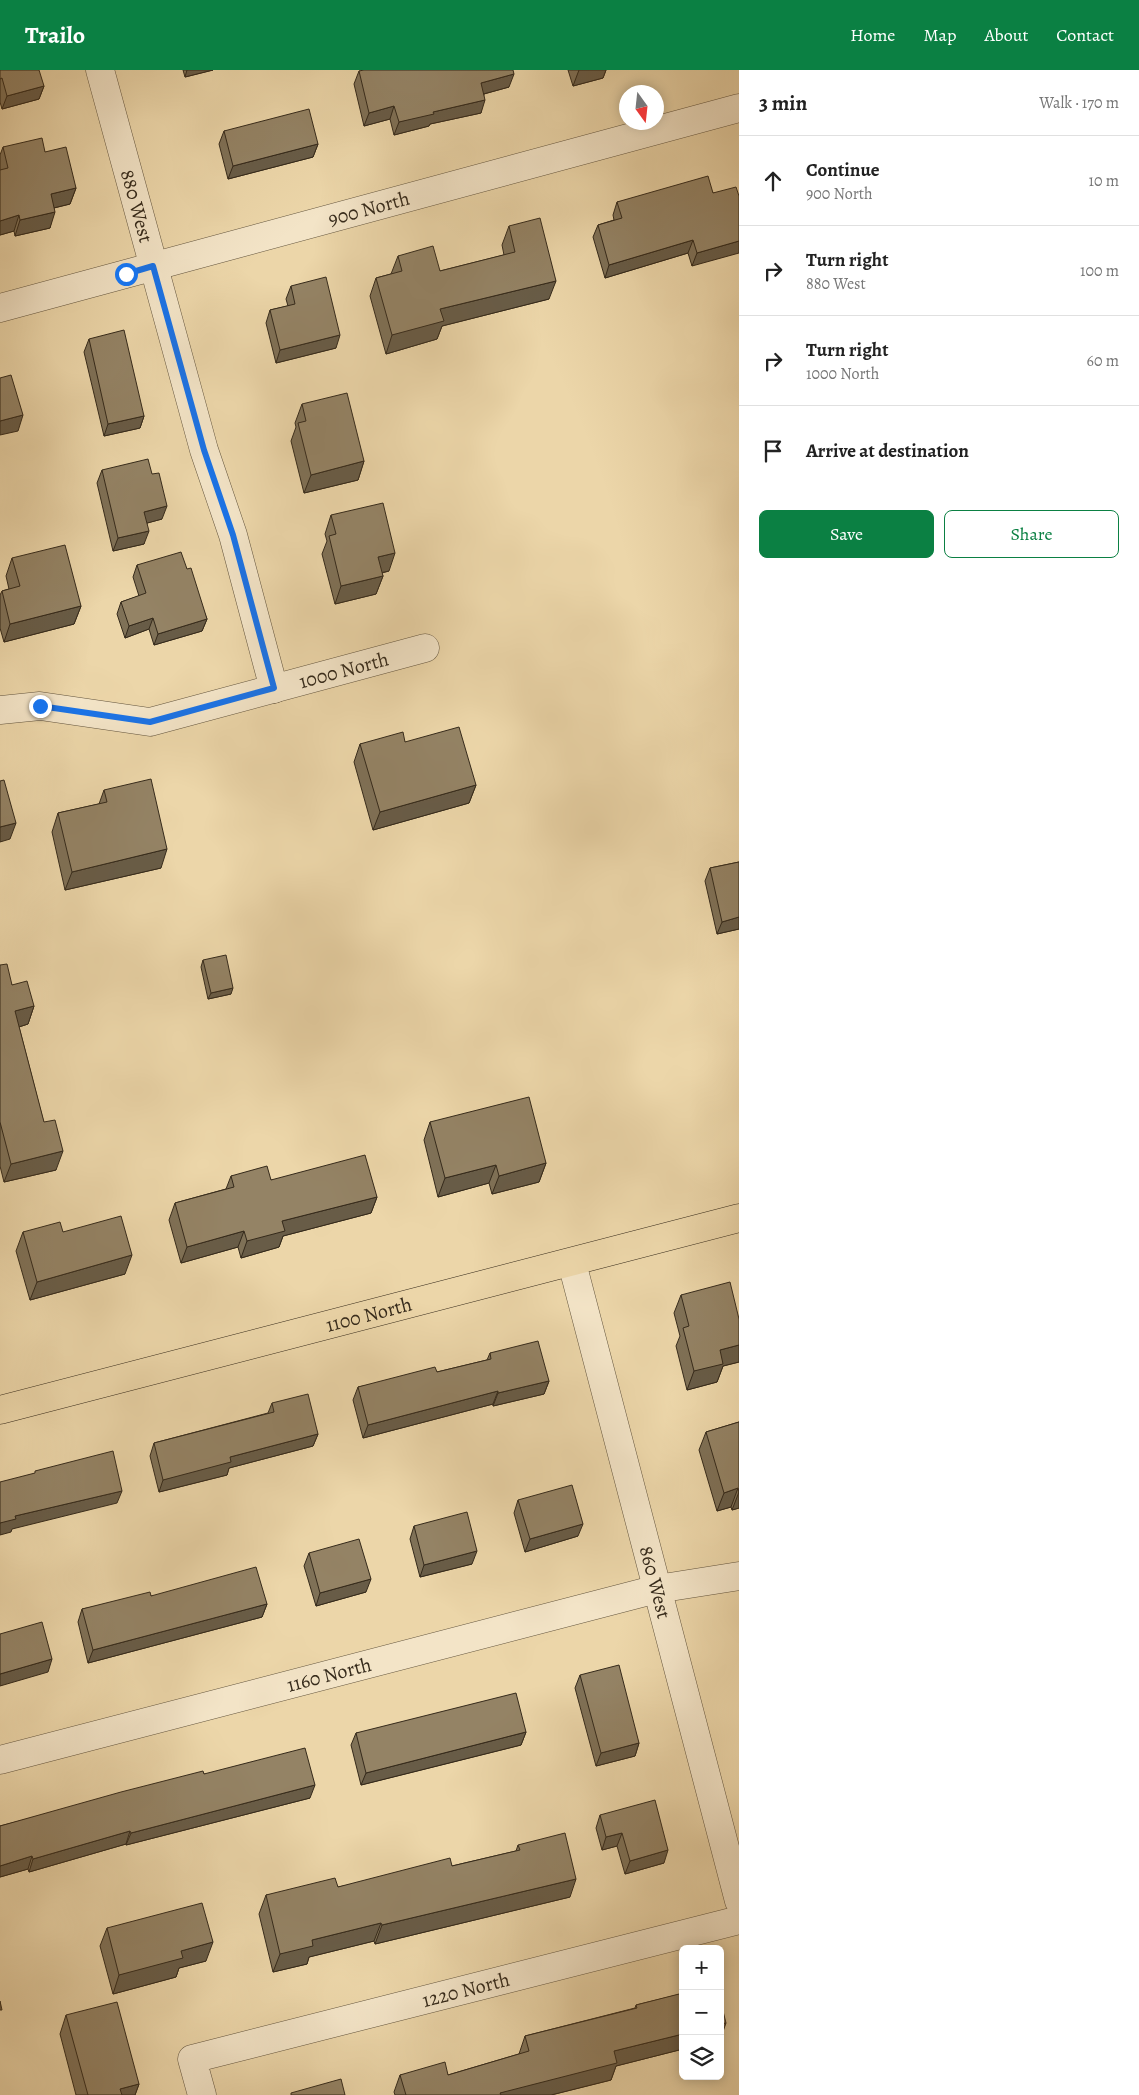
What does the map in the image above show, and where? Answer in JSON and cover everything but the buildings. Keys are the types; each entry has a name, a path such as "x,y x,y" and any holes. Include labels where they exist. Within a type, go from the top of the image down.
{"main road":[{"name":"1100 North","path":"0,1410 572,1263 739,1218"}],"street":[{"name":"880 West","path":"100,70 204,450 233,535 274,688"},
{"name":"900 North","path":"0,308 739,108"},
{"name":"1000 North","path":"0,710 40,706 150,722 425,648"},
{"name":"860 West","path":"572,1263 739,1901"},
{"name":"1160 North","path":"0,1760 657,1590 739,1576"},
{"name":"1220 North","path":"202,2095 192,2059 739,1920"}],"route":[{"path":"40,706 150,722 274,688 233,535 204,450 153,266 126,274"}]}
